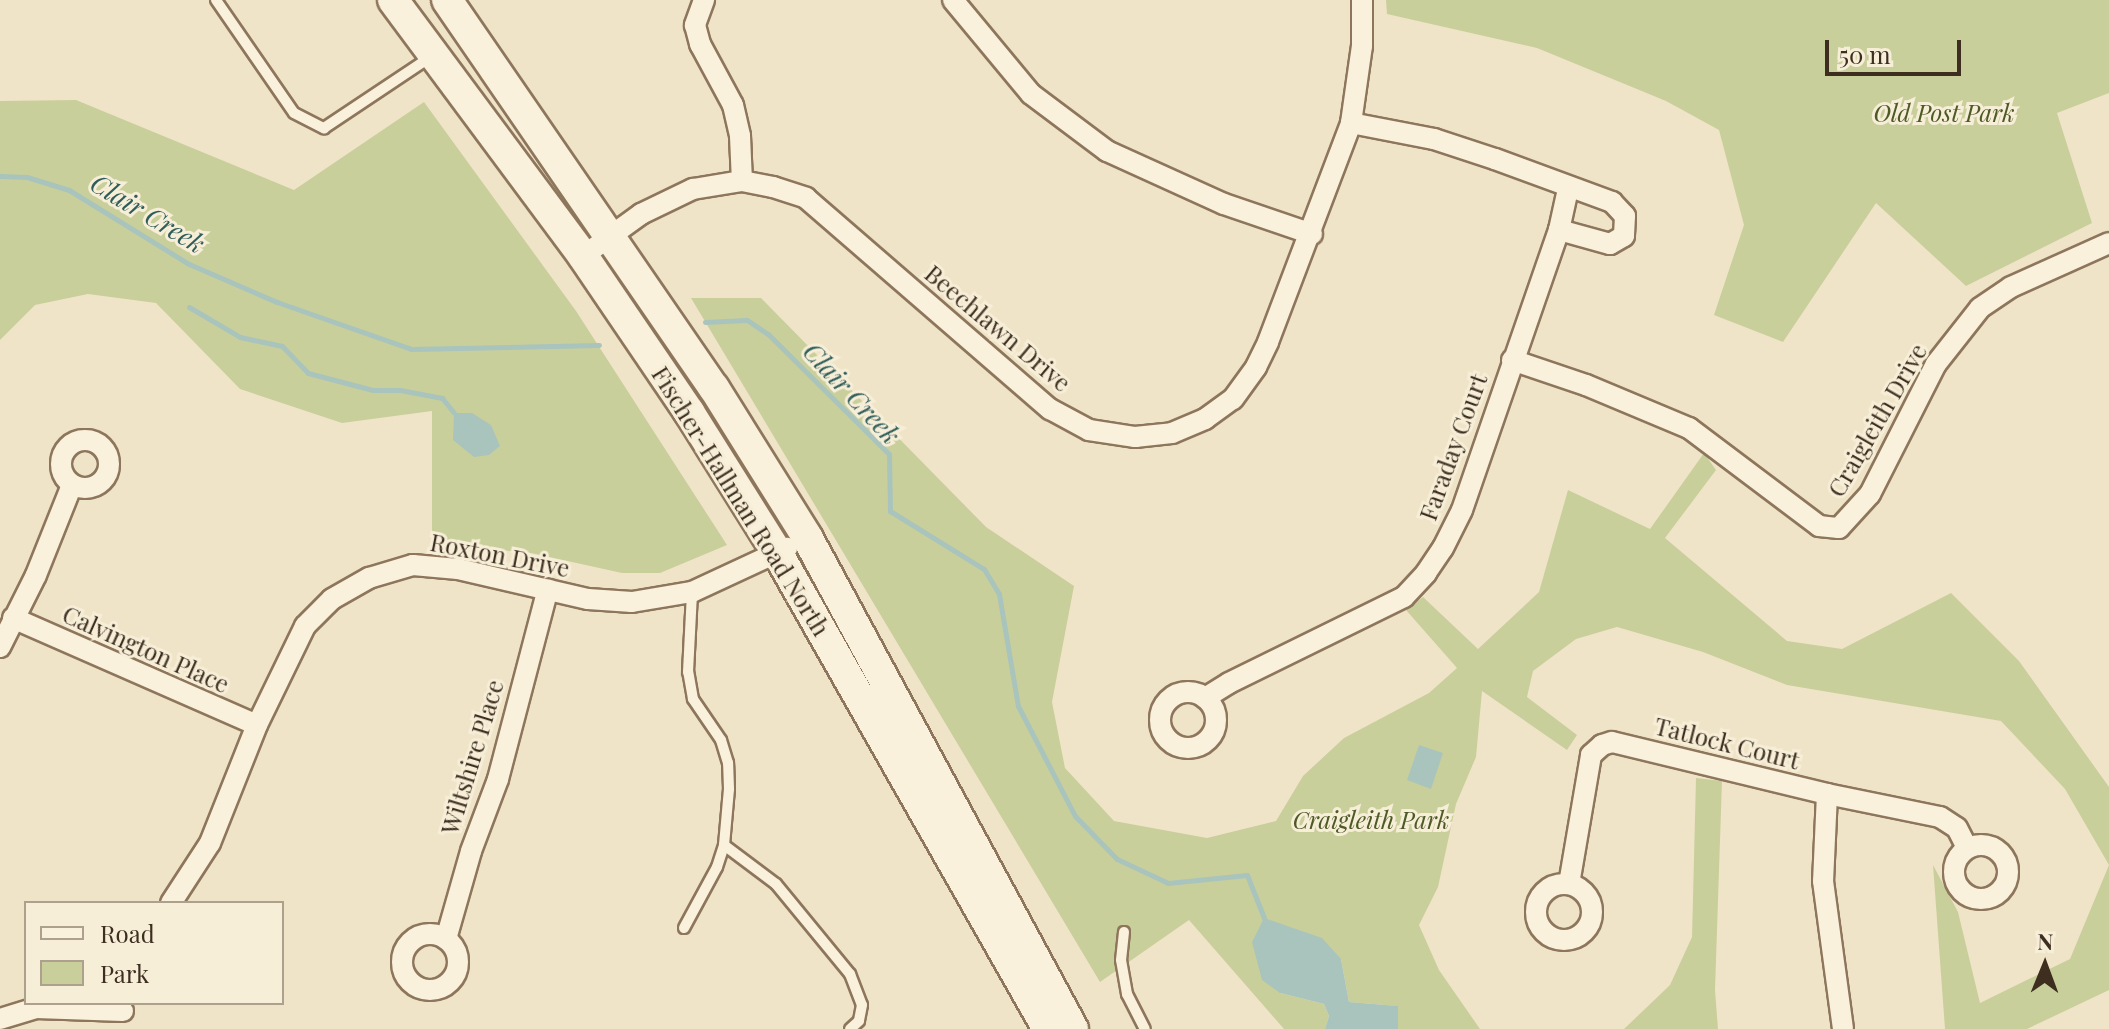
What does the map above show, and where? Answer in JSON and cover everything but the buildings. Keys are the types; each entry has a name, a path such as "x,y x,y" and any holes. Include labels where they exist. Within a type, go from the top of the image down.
{"main road":[{"name":"Fischer-Hallman Road North","path":"393,0 583,256 689,412 778,554 1048,1029"},
{"name":"Fischer-Hallman Road North","path":"447,0 714,388 807,537 1073,1029"}],"street":[{"path":"704,0 695,25 700,44 733,105 740,136 742,181"},
{"path":"953,0 1031,94 1107,151 1224,204 1312,234"},
{"name":"Beechlawn Drive","path":"583,256 641,214 682,194 742,181 806,198 1050,409 1089,430 1135,437 1172,433 1205,419 1233,399 1256,367 1312,234 1351,123 1362,46 1362,0"},
{"path":"1351,123 1434,139 1568,189 1612,202 1625,216 1624,236 1610,244 1559,230"},
{"name":"Faraday Court","path":"1205,698 1229,683 1404,597 1426,573 1462,510 1559,230 1568,189"},
{"name":"Craigleith Drive","path":"1512,360 1586,385 1689,428 1819,526 1839,528 1870,494 1936,364 1980,308 2011,287 2109,243"},
{"path":"0,647 36,575 72,485"},
{"name":"Roxton Drive","path":"172,901 210,843 257,725 305,626 332,599 369,578 413,565 458,569 588,599 632,602 692,592 778,554 807,537"},
{"name":"Wiltshire Place","path":"446,939 471,851 498,779 548,589"},
{"name":"Calvington Place","path":"13,618 257,725"},
{"name":"Tatlock Court","path":"1569,884 1591,755 1602,745 1612,742 1827,794 1940,817 1957,828 1967,848"},
{"path":"1827,794 1823,881 1843,1029"},
{"path":"0,1019 36,1008 125,1014"}],"lane":[{"path":"216,0 294,113 324,128 432,56"},
{"path":"684,928 717,867 724,845 728,763 721,740 693,699 688,672 692,592"},
{"path":"724,845 776,884 850,974 862,1005 859,1021 850,1029"},
{"path":"1124,932 1121,960 1127,994 1145,1029"}],"green space":[{"name":"Old Post Park","path":"1386,0 2109,0 2109,93 2057,113 2092,223 1966,286 1876,203 1783,342 1714,315 1744,225 1719,130 1666,101 1537,48 1387,14"},
{"path":"76,100 294,190 424,102 576,311 727,545 660,573 622,573 531,553 432,544 432,411 342,423 240,389 156,303 88,294 35,305 0,340 0,101"},
{"name":"Craigleith Park","path":"691,298 761,298 986,527 1074,586 1052,702 1065,768 1114,821 1207,838 1276,821 1303,776 1344,738 1429,693 1457,668 1406,610 1423,597 1478,649 1539,592 1568,490 1650,529 1704,453 1716,470 1665,538 1787,641 1842,649 1951,593 2019,661 2109,787 2109,865 2065,789 2001,721 1787,685 1703,652 1617,627 1576,639 1533,671 1527,697 1577,735 1567,750 1482,691 1476,757 1456,804 1438,887 1419,925 1439,970 1480,1029 1398,1029 1397,1006 1349,1002 1341,959 1280,993 1324,1004 1329,1016 1325,1029 1284,1029 1189,920 1100,982"},
{"path":"1696,778 1722,781 1715,990 1718,1029 1624,1029 1670,985 1692,937"},
{"path":"1933,865 1958,912 1980,1003 2070,959 2109,865 2109,990 2027,1029 1945,1029"}],"water":[{"path":"454,413 472,413 491,425 500,446 489,455 474,457 453,440"},
{"path":"1419,745 1443,753 1431,789 1407,780"},
{"path":"1264,918 1322,938 1341,959 1349,1002 1398,1006 1398,1029 1325,1029 1329,1016 1324,1004 1280,993 1262,980 1252,942"}],"waterway":[{"name":"Clair Creek","path":"0,176 27,177 69,190 189,264 277,302 411,349 599,345"},
{"path":"189,307 240,337 282,346 308,373 373,390 400,390 442,398 454,413"},
{"name":"Clair Creek","path":"705,322 747,320 768,334 889,454 890,511 984,569 999,594 1018,706 1075,816 1117,859 1168,883 1247,875 1264,918"}]}
